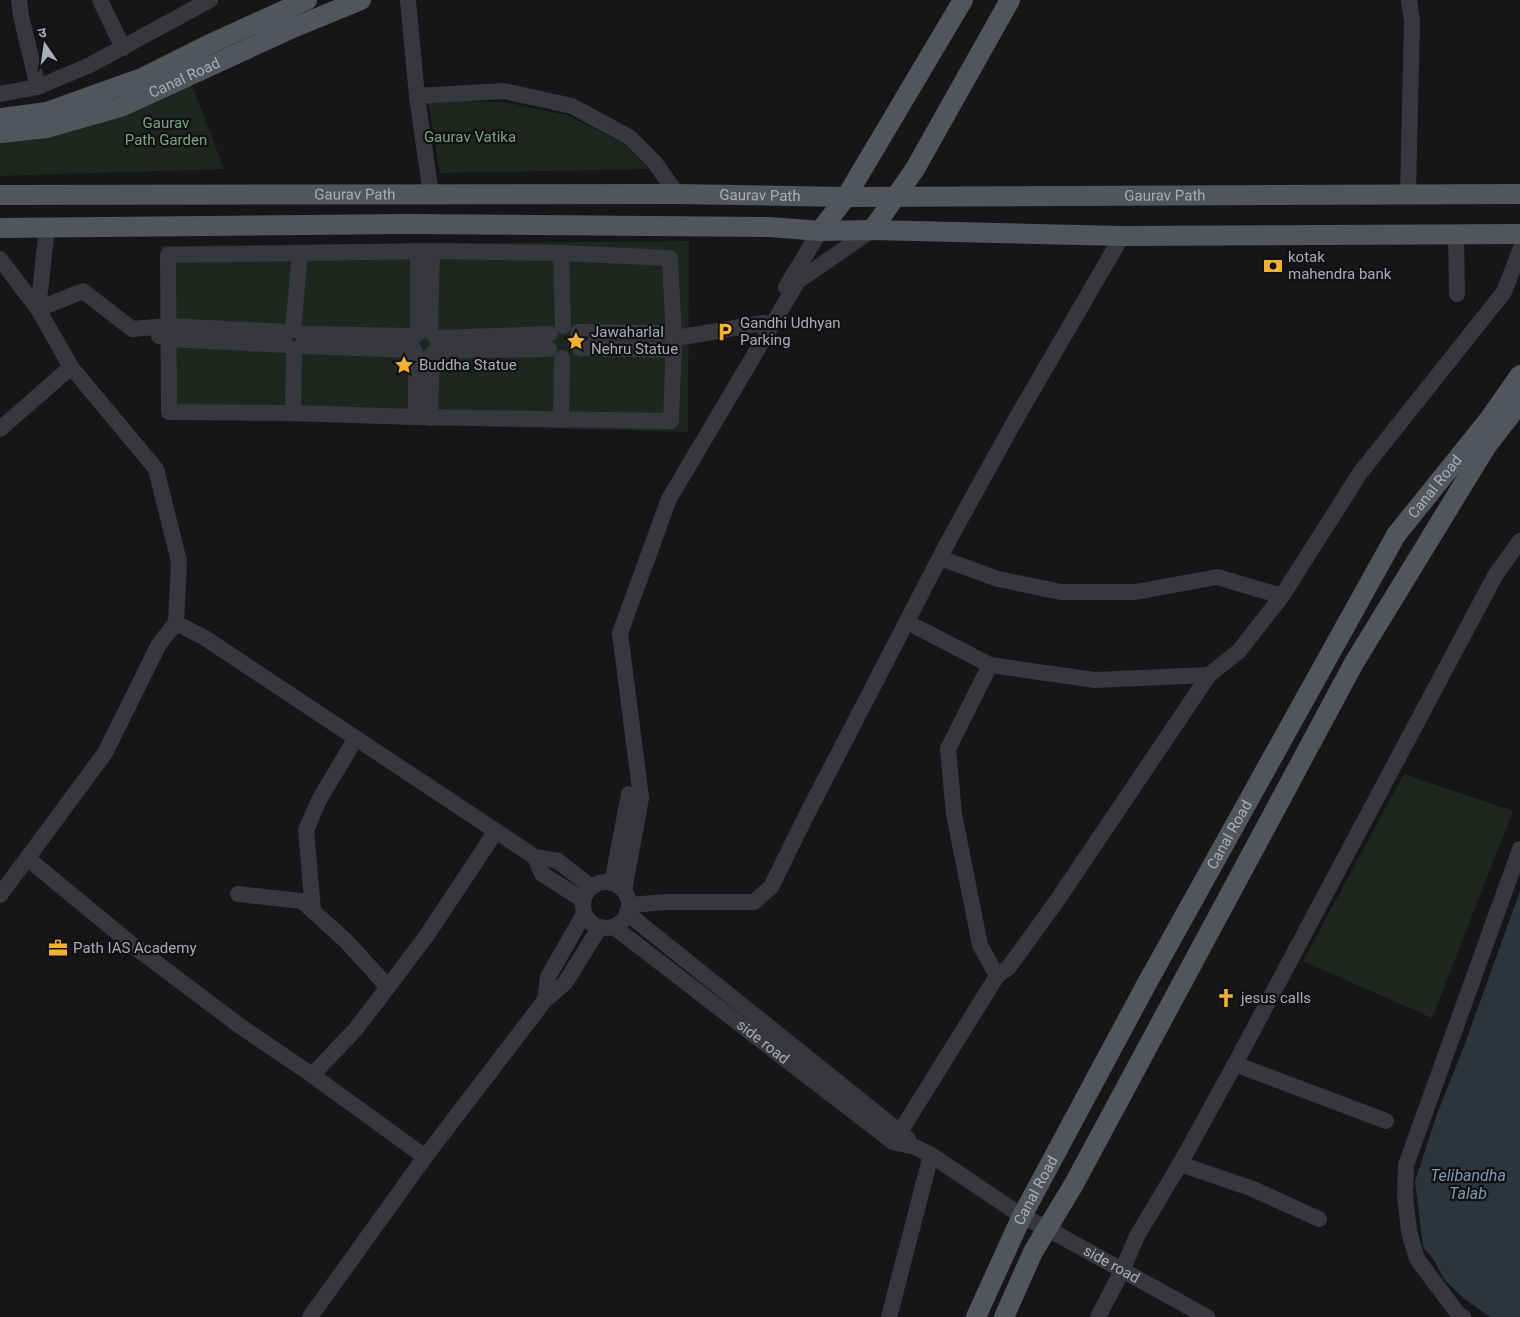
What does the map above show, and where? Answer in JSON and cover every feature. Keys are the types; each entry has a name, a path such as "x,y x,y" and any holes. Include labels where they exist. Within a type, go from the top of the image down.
{"main road":[{"path":"0,118 47,112 142,78 212,43 307,0"},
{"name":"Canal Road","path":"0,133 47,128 121,107 295,27 361,0"},
{"path":"820,231 846,197 964,0"},
{"path":"872,230 915,169 1010,0"},
{"name":"Gaurav Path","path":"0,195 677,194 846,197 1520,194"},
{"path":"0,228 415,224 770,227 820,231 872,230 1122,236 1520,234"},
{"name":"Canal Road","path":"976,1317 1022,1216 1146,985 1396,535 1490,418 1520,375"},
{"name":"Canal Road","path":"1004,1317 1033,1252 1074,1184 1354,664 1486,447 1520,403"}],"street":[{"path":"18,0 38,87"},
{"path":"100,0 123,48"},
{"path":"0,94 38,87 90,65 210,0"},
{"path":"408,0 417,96 431,194"},
{"path":"1408,194 1412,21 1409,0"},
{"path":"417,96 504,91 572,106 629,137 655,163 677,194"},
{"path":"38,309 48,228"},
{"path":"310,1317 426,1157 545,1000 565,983 607,927 620,923 640,798 620,633 669,498 798,281 872,230"},
{"path":"623,898 630,798 610,636 659,504 689,446 820,231"},
{"path":"1456,234 1457,294"},
{"path":"545,1000 548,977 586,900 604,882 623,898 668,902 754,902 771,887 940,558 1014,424 1122,236"},
{"path":"900,1132 997,976 1009,967 1056,902 1209,675 1239,650 1282,596 1360,472 1504,292 1520,250"},
{"path":"423,417 425,251"},
{"path":"425,251 562,253 670,258 676,340 670,421 169,412 168,256 425,251"},
{"path":"292,413 294,339 300,253"},
{"path":"561,420 564,341 562,253"},
{"path":"0,259 38,309 71,367 156,469 179,561 176,623 159,644 105,753 2,890"},
{"path":"38,309 83,291 132,329 169,333 294,339 424,343 676,340 764,323"},
{"path":"0,429 71,367"},
{"path":"1098,1317 1137,1236 1180,1164 1235,1064 1496,574 1520,540"},
{"path":"940,558 998,579 1061,592 1136,592 1217,577 1282,596"},
{"path":"907,622 990,665 1095,680 1209,675"},
{"path":"176,623 205,638 535,857 558,861 586,900 588,920 607,927"},
{"path":"990,665 948,749 954,814 980,945 997,976"},
{"path":"313,910 306,830 319,800 356,738"},
{"path":"312,1076 355,1030 388,987 427,935 496,831"},
{"path":"1463,1317 1459,1315 1416,1259 1409,1231 1405,1196 1406,1165 1520,850"},
{"path":"27,858 143,952 240,1026 426,1157"},
{"path":"238,894 302,901 346,941 388,987"},
{"name":"side road","path":"623,898 900,1132 915,1147"},
{"name":"side road","path":"607,927 893,1142 915,1147 932,1154 1022,1216 1207,1317"},
{"path":"1235,1064 1386,1121"},
{"path":"889,1317 932,1154"},
{"path":"1180,1164 1253,1189 1319,1218"}],"green space":[{"name":"Gaurav Path Garden","path":"192,85 224,169 0,176 0,139"},
{"name":"Gaurav Vatika","path":"428,100 504,102 567,115 622,143 648,169 440,173"},
{"path":"689,241 688,432 162,418 161,246"},
{"path":"1404,774 1513,811 1432,1018 1303,961"}],"water":[{"name":"Telibandha Talab","path":"1520,891 1520,1317 1490,1317 1462,1297 1444,1279 1434,1260 1423,1247 1415,1181 1437,1114 1463,1049"}],"place":[{"name":"kotak mahendra bank","path":"1273,266"},
{"name":"Gandhi Udhyan Parking","path":"725,332"},
{"name":"Jawaharlal Nehru Statue","path":"576,341"},
{"name":"Buddha Statue","path":"404,365"},
{"name":"Path IAS Academy","path":"58,948"},
{"name":"jesus calls","path":"1226,998"}]}
